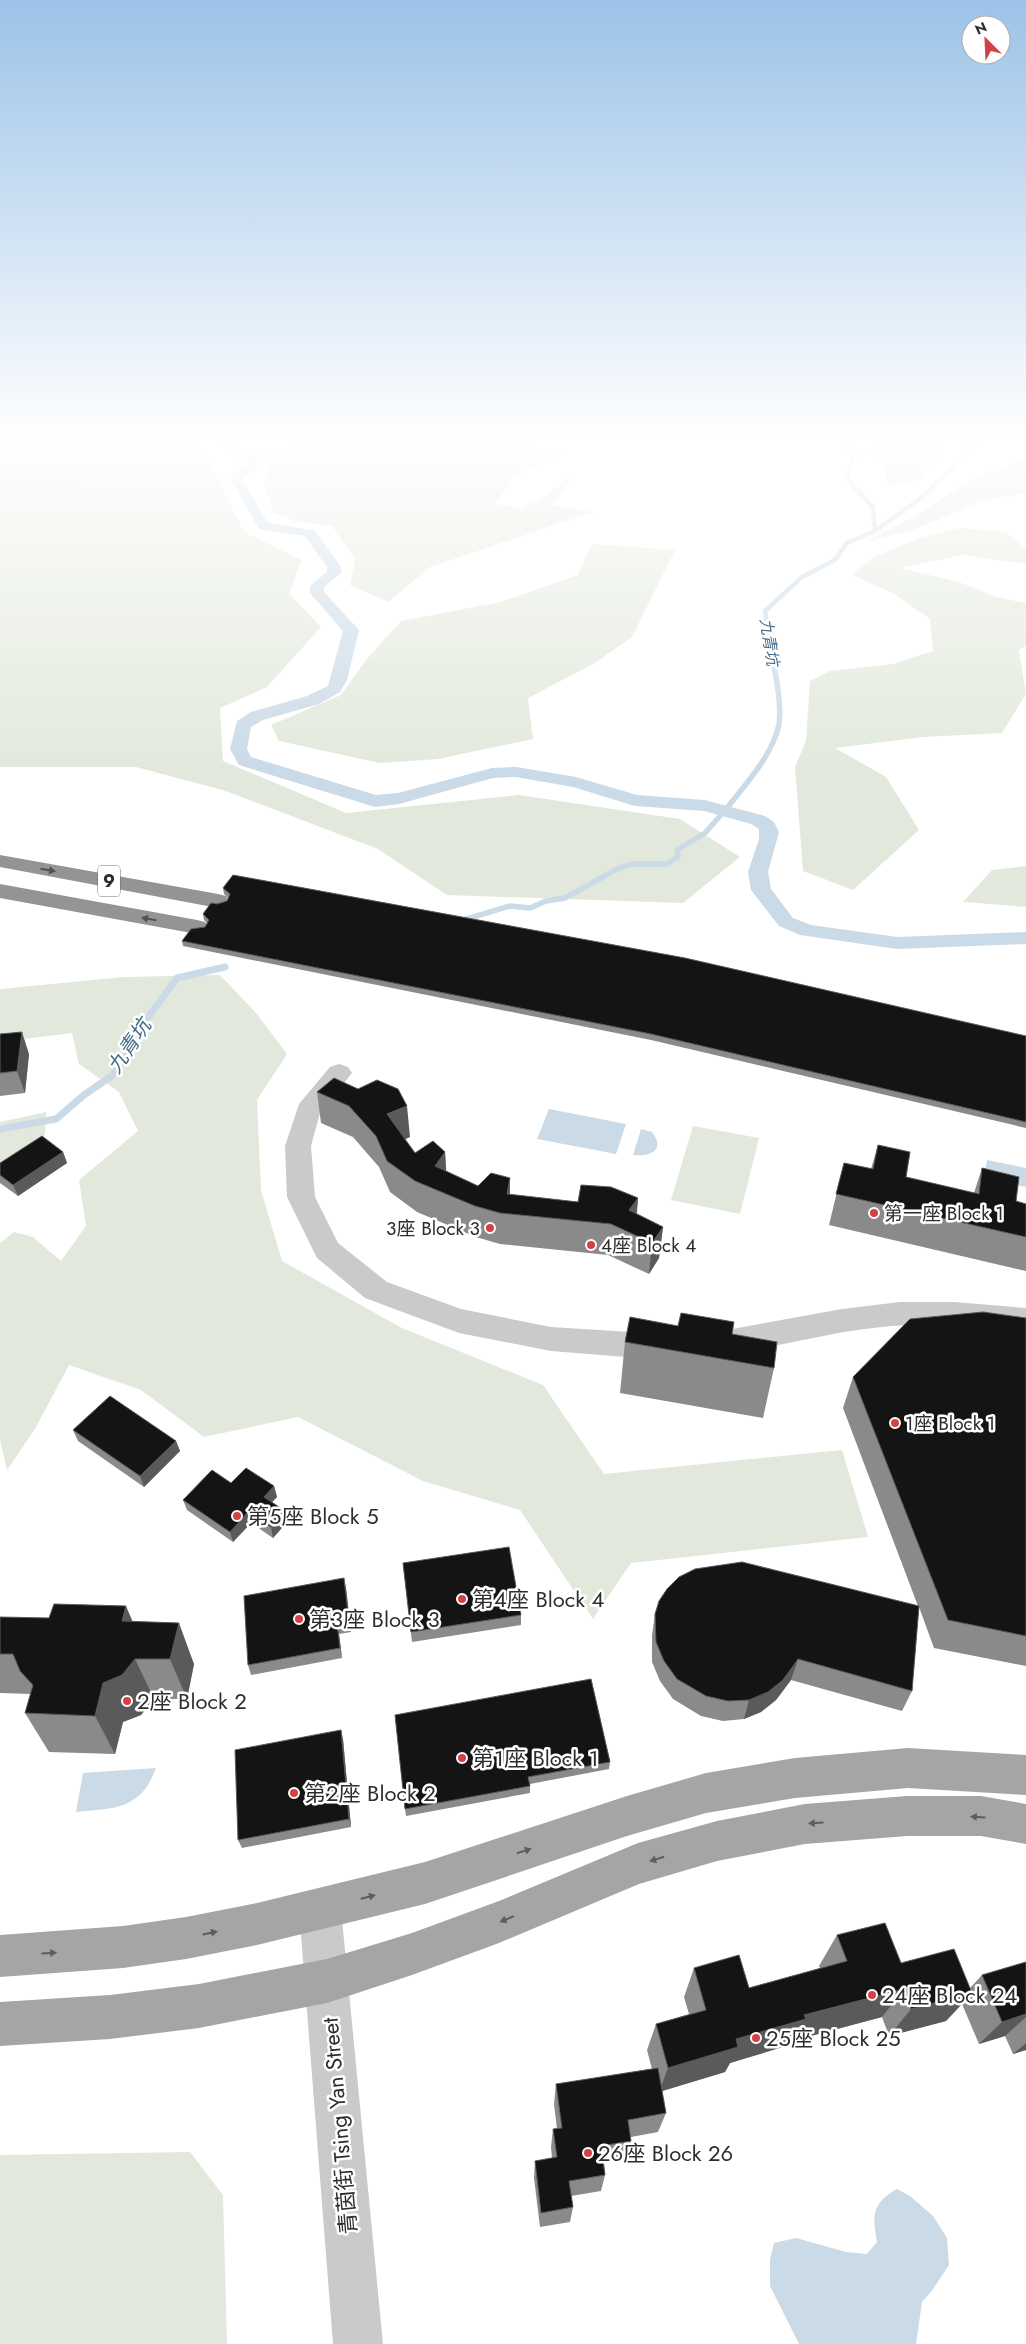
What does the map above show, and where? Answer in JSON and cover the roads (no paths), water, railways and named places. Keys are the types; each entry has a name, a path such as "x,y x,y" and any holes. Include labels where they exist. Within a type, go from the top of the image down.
{"highway":[{"name":"9","path":"0,861 218,901"},
{"name":"9","path":"0,891 197,927"}],"main road":[{"path":"0,1956 123,1947 186,1938 320,1909 425,1883 627,1816 706,1793 795,1778 908,1768 1026,1775"},
{"path":"0,2024 110,2016 199,2006 327,1981 412,1954 500,1922 638,1864 717,1841 805,1824 906,1816 981,1816 1026,1824"}],"street":[{"path":"339,1073 308,1110 298,1146 301,1197 327,1250 376,1290 459,1321 551,1338 692,1346 756,1339 881,1315 937,1312 1026,1320"},
{"name":"青茵街 Tsing Yan Street","path":"320,1909 358,2344"}],"water":[{"path":"549,1109 626,1124 616,1154 537,1139"},
{"path":"641,1129 652,1132 656,1138 657,1148 645,1155 633,1155"},
{"path":"987,1160 1026,1168 1026,1187 984,1178"},
{"path":"156,1768 150,1782 134,1800 114,1808 76,1812 83,1773"},
{"path":"897,2189 910,2196 933,2216 947,2238 949,2265 922,2302 916,2344 799,2344 770,2286 770,2259 774,2243 796,2238 846,2252 867,2254 877,2242 874,2225 878,2205"}],"waterway":[{"path":"323,552 334,567 334,573 317,586 317,593 351,630 339,680 334,689 313,700 257,716 243,725 239,749 245,761 375,801 399,798 492,773 516,772 576,782 635,800 705,806 758,820 767,826 770,832 769,839 758,872 761,890 786,922 807,931 897,943 1026,938"},
{"name":"九青坑","path":"772,652 765,611 802,577 835,560 840,552"},
{"name":"九青坑","path":"726,809 750,780 765,758 776,736 780,707 771,650"},
{"name":"九青坑","path":"460,921 510,906 530,908 546,901 565,898 619,868 633,864 666,864 678,857 677,850 705,833 720,816"},
{"name":"九青坑","path":"0,1129 56,1119 84,1095 113,1075 132,1048 133,1038 177,978 225,967"}],"place":[{"name":"第一座 Block 1","path":"874,1213"},
{"name":"3座 Block 3","path":"490,1228"},
{"name":"4座 Block 4","path":"591,1245"},
{"name":"1座 Block 1","path":"895,1423"},
{"name":"第5座 Block 5","path":"237,1516"},
{"name":"第4座 Block 4","path":"462,1599"},
{"name":"第3座 Block 3","path":"299,1619"},
{"name":"2座 Block 2","path":"127,1701"},
{"name":"第1座 Block 1","path":"462,1758"},
{"name":"第2座 Block 2","path":"294,1793"},
{"name":"24座 Block 24","path":"872,1995"},
{"name":"25座 Block 25","path":"756,2038"},
{"name":"26座 Block 26","path":"588,2153"}]}
